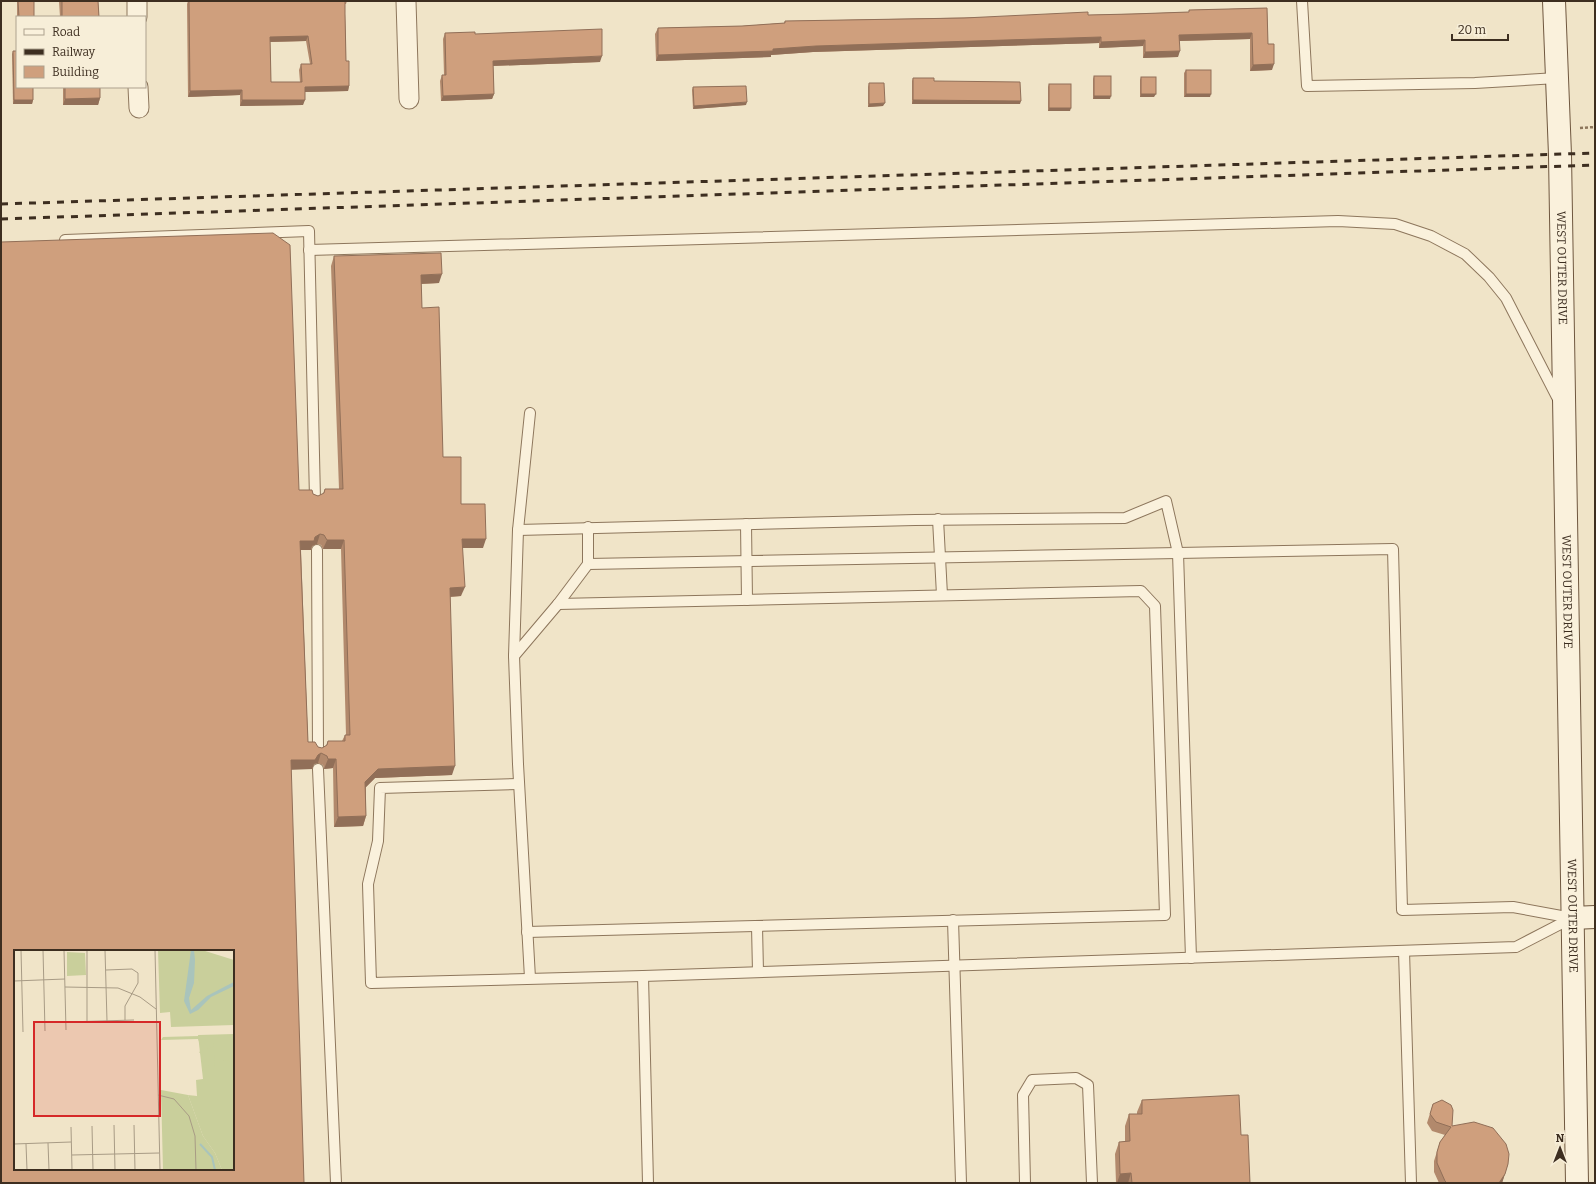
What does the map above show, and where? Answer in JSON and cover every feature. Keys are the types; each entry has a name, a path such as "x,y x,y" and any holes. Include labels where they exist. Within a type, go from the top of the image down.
{"main road":[{"name":"WEST OUTER DRIVE","path":"1554,1 1560,155 1572,918 1578,1183"},
{"path":"1572,918 1595,917"}],"street":[{"path":"136,1 137,16"},
{"path":"406,1 409,99"},
{"path":"138,88 139,108"}],"lane":[{"path":"1302,1 1307,86 1475,82 1557,78"},
{"path":"309,250 1338,221 1395,224 1431,236 1465,254 1489,277 1506,298 1564,410"},
{"path":"56,241 309,231 315,498"},
{"path":"530,413 518,530 514,656 519,784 530,978"},
{"path":"518,530 938,519 1126,518 1166,501 1178,553 1191,958"},
{"path":"938,519 942,595"},
{"path":"746,524 747,600"},
{"path":"514,656 558,604 588,564 588,527"},
{"path":"588,564 1393,549 1402,910 1513,906 1572,918"},
{"path":"317,550 318,751"},
{"path":"527,932 1165,915 1155,606 1141,591 558,604"},
{"path":"318,769 336,1183"},
{"path":"519,784 380,788 378,840 368,884 370,983 643,976 1516,947 1572,918"},
{"path":"952,920 955,966 962,1183"},
{"path":"757,926 758,972"},
{"path":"1404,951 1411,1183"},
{"path":"643,976 648,1183"},
{"path":"1025,1183 1024,1095 1032,1080 1076,1078 1088,1085 1092,1183"}],"building":[{"path":"18,1 34,1 34,16 19,16"},
{"path":"62,1 98,1 99,16 62,16"},
{"path":"189,1 345,1 346,61 349,61 349,86 305,87 305,100 242,100 242,90 190,91","holes":["308,36 312,64 301,64 302,82 271,82 270,37"]},
{"path":"1267,8 1268,44 1274,44 1274,64 1253,65 1252,33 1179,35 1180,51 1145,52 1145,40 1101,42 1101,37 816,46 773,49 773,51 658,55 658,28 742,26 785,23 785,21 964,18 1088,12 1088,15 1132,14 1189,12 1189,10"},
{"path":"602,29 602,56 493,61 494,94 443,96 442,75 446,75 445,33 475,32 475,34"},
{"path":"13,51 16,51 16,88 33,88 33,100 14,100"},
{"path":"1186,70 1211,70 1211,94 1186,94"},
{"path":"1094,76 1111,76 1111,96 1094,96"},
{"path":"1141,77 1156,77 1156,94 1141,94"},
{"path":"913,78 934,78 934,81 1020,82 1021,101 913,100"},
{"path":"869,83 884,83 885,103 869,104"},
{"path":"1049,84 1071,84 1071,108 1049,108"},
{"path":"746,86 747,102 694,106 693,87"},
{"path":"65,88 100,88 100,98 65,99"},
{"path":"273,233 290,245 299,490 312,490 313,494 318,496 324,493 325,489 343,489 334,256 441,253 442,274 421,275 422,308 439,307 443,457 461,457 461,504 485,504 486,539 462,539 465,587 450,588 455,766 378,769 365,782 366,816 338,817 336,759 328,759 327,756 321,753 315,760 291,760 304,1183 1,1183 1,242","holes":["320,534 324,535 327,540 344,540 350,735 345,735 345,741 328,741 327,745 322,748 318,747 315,742 308,742 300,541 314,541 315,537"]},
{"path":"1239,1095 1241,1135 1248,1135 1250,1183 1132,1183 1131,1173 1120,1174 1119,1142 1130,1141 1129,1114 1142,1114 1142,1100"},
{"path":"1442,1100 1451,1105 1453,1110 1452,1126 1474,1122 1493,1128 1506,1144 1509,1154 1508,1164 1505,1174 1499,1183 1447,1183 1445,1181 1437,1163 1437,1152 1440,1142 1451,1127 1436,1122 1430,1114 1433,1104"}],"railway":[{"path":"1,204 1595,153"},
{"path":"1,219 1595,165"}]}
